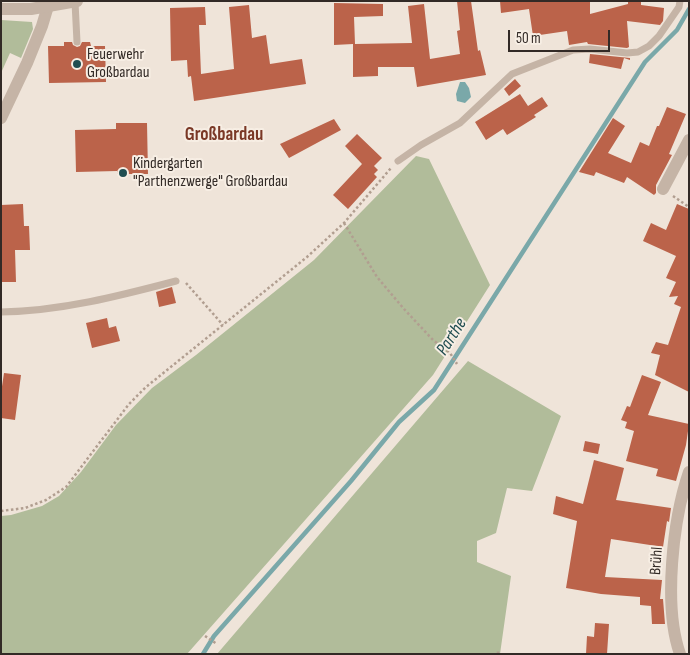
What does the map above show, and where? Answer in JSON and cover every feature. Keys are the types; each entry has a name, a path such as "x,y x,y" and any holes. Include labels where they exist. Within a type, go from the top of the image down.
{"street":[{"path":"1,10 31,9 76,1"},
{"path":"1,118 27,63 48,6"},
{"path":"663,189 689,140"},
{"name":"Brühl","path":"680,654 675,640 672,620 671,593 676,530 689,472"}],"lane":[{"path":"76,1 76,42"},
{"path":"398,161 421,145 460,124 512,74 538,62 573,50 590,49 627,53 638,52 649,46 659,36 679,7 680,1"},
{"path":"1,312 42,310 75,305 176,281"}],"path":[{"path":"1,511 25,508 46,500 66,488 129,404 146,387 307,258 344,223 398,161"},
{"path":"663,189 689,207"},
{"path":"344,223 377,277 433,340 450,353 457,364"},
{"path":"176,281 188,284 223,325"},
{"path":"205,636 217,644"},
{"path":"498,649 498,654"}],"green space":[{"path":"1,20 32,22 33,29 21,58 10,53 1,73"},
{"path":"416,156 429,159 490,285 433,375 187,654 1,654 1,516 42,506 59,496 81,472 116,425 152,388 314,260"},
{"path":"468,361 561,416 532,491 507,488 496,533 477,541 477,562 511,576 500,654 217,654"}],"water":[{"path":"460,82 465,82 469,88 471,97 465,103 457,101 456,94"}],"building":[{"path":"457,1 471,1 478,51 480,50 486,75 417,87 414,67 378,67 378,76 353,77 353,44 334,45 334,3 383,4 383,16 354,17 355,44 412,43 408,6 424,4 430,59 460,54 457,31 460,30"},
{"path":"500,1 590,1 590,14 628,4 628,1 641,1 641,5 664,8 663,21 660,25 627,21 629,47 627,48 588,44 587,42 569,45 567,31 533,36 529,9 501,13"},
{"path":"249,5 252,38 266,35 270,64 302,59 306,84 194,101 191,76 188,77 187,60 171,61 170,8 205,7 206,25 199,25 201,74 234,69 229,7"},
{"name":"Feuerwehr Großbardau","path":"64,42 72,42 77,47 82,42 90,42 91,46 105,46 106,82 49,83 48,46 64,46"},
{"path":"590,54 630,58 630,60 624,58 621,69 589,63"},
{"path":"515,79 521,86 509,96 504,89"},
{"path":"520,94 528,106 542,97 548,106 534,115 536,117 507,135 503,129 486,140 475,122"},
{"path":"667,107 686,114 669,154 672,155 656,185 656,193 654,195 627,177 624,183 596,172 594,176 579,172 613,118 625,126 608,153 631,163 640,142 649,146"},
{"path":"334,119 341,130 289,158 280,144"},
{"path":"116,123 147,123 148,174 117,174 117,171 76,172 75,130 116,129"},
{"path":"357,134 382,158 374,166 378,170 374,174 377,177 348,209 333,195 362,164 345,146"},
{"path":"23,204 24,226 29,226 30,250 15,250 16,282 1,282 1,205"},
{"path":"677,204 689,209 689,392 655,375 660,355 651,353 656,342 668,345 681,307 674,304 678,296 669,297 676,282 666,278 676,256 643,241 651,223 666,230"},
{"path":"172,287 176,303 159,307 156,292"},
{"path":"107,318 109,328 116,326 120,341 92,348 86,323"},
{"path":"4,373 21,375 15,420 1,418 1,393"},
{"path":"642,375 661,382 648,415 689,424 686,445 676,481 656,476 658,469 626,461 634,431 625,428 627,422 621,420 627,406 630,407"},
{"path":"585,441 600,444 598,454 583,451"},
{"path":"594,460 624,468 616,500 671,508 663,547 611,539 605,577 662,580 660,599 663,599 665,624 652,624 651,606 640,605 640,597 601,594 566,588 577,521 553,514 556,496 583,504"},
{"path":"595,623 609,624 607,654 586,654 587,636 594,637"}],"waterway":[{"name":"Parthe","path":"203,654 214,636 351,481 399,422 434,390 645,62 677,30 689,9"}],"place":[{"name":"Feuerwehr Großbardau","path":"77,64"},
{"name":"Kindergarten \"Parthenzwerge\" Großbardau","path":"123,173"}],"district":[{"name":"Großbardau","path":"224,135"}]}
